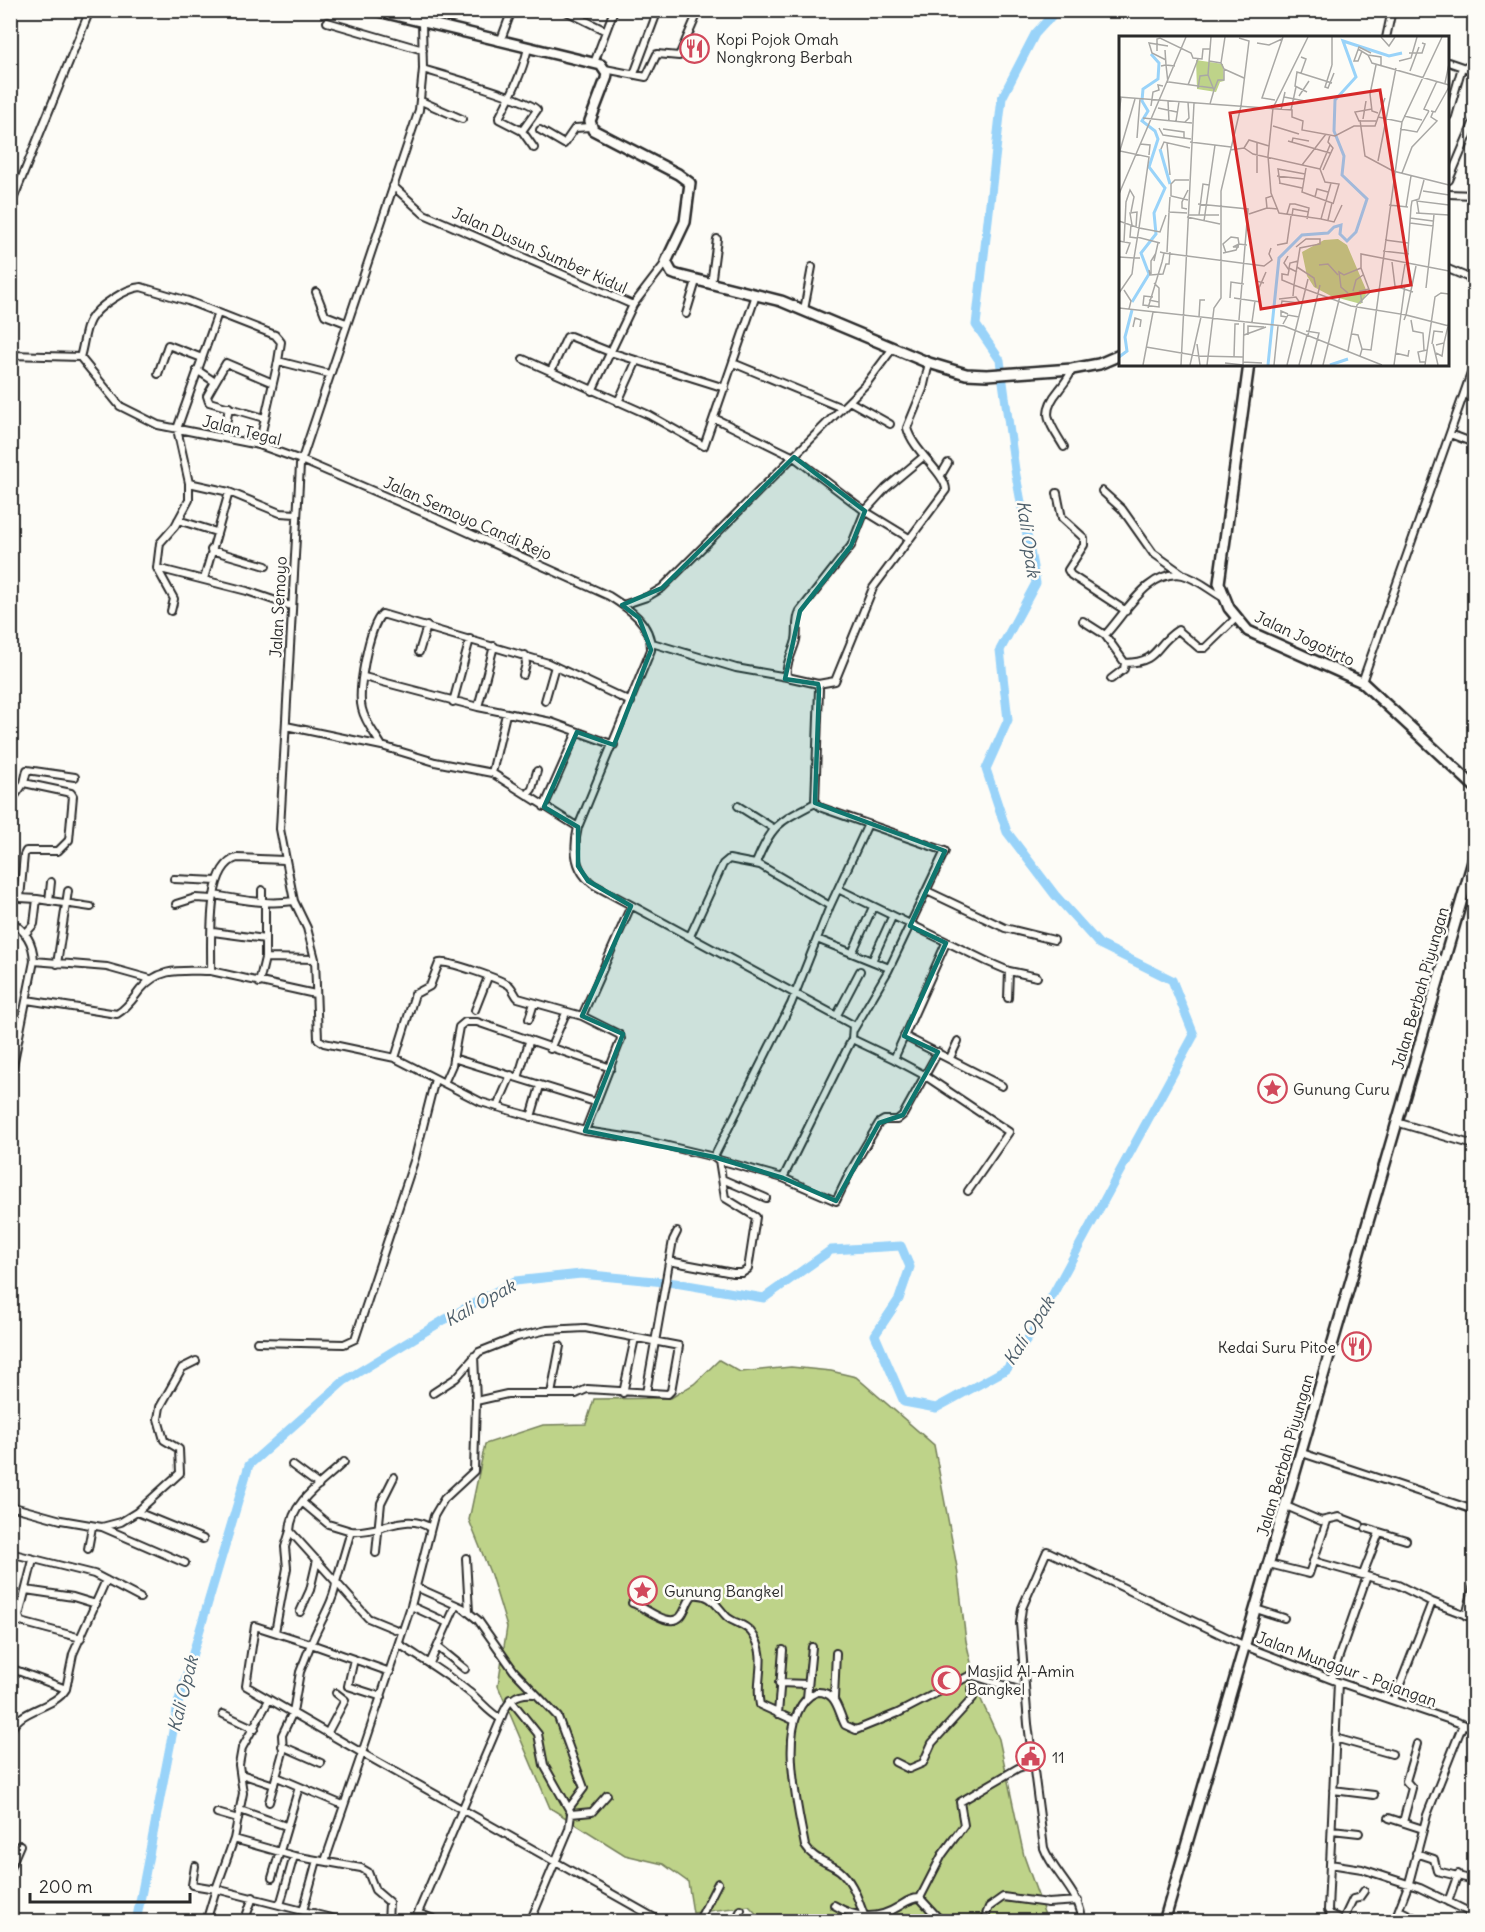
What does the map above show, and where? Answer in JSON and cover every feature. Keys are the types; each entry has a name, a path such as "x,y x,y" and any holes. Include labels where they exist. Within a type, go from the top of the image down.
{"street":[{"path":"10,207 90,10"},
{"path":"374,10 594,63 605,69 646,77 657,54 679,56 699,10"},
{"path":"422,22 426,10"},
{"path":"500,42 512,10"},
{"path":"564,10 606,31"},
{"path":"594,63 614,10"},
{"path":"634,74 658,10"},
{"path":"1385,36 1392,10"},
{"path":"327,22 423,50"},
{"name":"Jalan Semoyo","path":"395,1058 324,1043 318,1039 315,959 307,928 294,901 285,860 280,818 296,514 301,460 421,100 422,22"},
{"path":"528,48 520,79 499,119 522,131 534,148"},
{"path":"1449,62 1474,71"},
{"path":"1449,112 1462,67"},
{"path":"423,69 536,108 522,131"},
{"path":"590,127 606,79 605,69"},
{"path":"421,100 462,119"},
{"path":"1449,180 1474,121"},
{"path":"540,130 564,144 575,128 590,127 597,134 678,174 690,183 685,222 666,262 672,273 804,310 929,363 966,374 987,375 1072,369 1098,364 1119,355"},
{"name":"Jalan Dusun Sumber Kidul","path":"393,186 424,214 633,305 666,262"},
{"path":"1449,194 1474,195"},
{"path":"711,285 717,239"},
{"path":"804,310 812,267"},
{"path":"1449,269 1474,280"},
{"path":"686,314 696,281"},
{"path":"10,355 80,357 86,330 94,315 133,288 150,290 218,313 279,338 278,361 259,445"},
{"path":"316,292 325,315 345,323"},
{"path":"523,359 649,415 701,445 708,441 756,295"},
{"path":"592,391 602,375 610,352 633,305"},
{"path":"171,611 174,599 157,568 160,543 178,520 189,500 189,483 177,429 218,313"},
{"path":"551,371 569,336 610,352 725,388"},
{"path":"158,374 168,345 202,358"},
{"path":"622,605 647,597 662,588 866,384 893,348"},
{"name":"Jalan Tegal","path":"80,357 120,406 158,425 259,445 301,460"},
{"path":"618,402 637,360"},
{"path":"278,361 329,374"},
{"path":"264,418 206,399 226,363 273,383"},
{"path":"733,363 842,408"},
{"path":"622,605 632,610 652,643 736,668 818,684 832,683 838,677 873,588 946,490 946,483 941,475 923,457 909,434 907,423 923,389 929,363"},
{"path":"1362,682 1474,365"},
{"name":"Jalan Jogotirto","path":"1249,366 1220,583 1224,598 1235,619 1248,630 1274,644 1362,682 1474,786"},
{"path":"1064,447 1048,422 1048,410 1050,402 1072,369"},
{"path":"197,370 214,382"},
{"path":"849,401 890,424"},
{"path":"225,437 229,407"},
{"path":"714,418 794,457 865,511 909,538"},
{"path":"1450,434 1474,443"},
{"path":"787,677 788,660 796,638 800,611 851,546 865,511 886,488 923,457"},
{"name":"Jalan Semoyo Candi Rejo","path":"301,460 436,518 622,605"},
{"path":"941,475 948,464"},
{"path":"189,483 229,492 280,513 296,514"},
{"path":"1102,491 1122,508 1153,553 1184,576 1224,598"},
{"path":"204,579 229,492"},
{"path":"1058,493 1062,518 1084,538 1084,544 1068,570 1071,575 1126,611"},
{"path":"178,520 216,532"},
{"path":"211,550 266,566"},
{"path":"157,568 204,579 291,606"},
{"path":"1105,635 1154,581 1170,574 1184,576"},
{"path":"1205,586 1220,583"},
{"path":"382,746 362,708 364,678 371,638 382,614 525,655 555,666 632,702"},
{"path":"1125,663 1141,663 1149,659 1178,630 1199,648 1205,648 1235,619"},
{"path":"1083,621 1105,635 1125,663 1124,669 1111,679"},
{"path":"419,652 426,626"},
{"path":"453,702 470,639"},
{"path":"652,643 632,702 578,827 575,847 582,873 594,885 850,1022 854,1029"},
{"path":"478,708 494,646"},
{"path":"523,675 526,664 525,655"},
{"path":"545,701 555,666"},
{"path":"364,678 478,708 551,722 614,745"},
{"path":"816,803 820,697 818,684"},
{"path":"492,773 506,714"},
{"path":"286,726 382,746 435,762 492,773 578,827"},
{"path":"544,807 577,732"},
{"path":"10,804 24,783 27,770 75,777"},
{"path":"527,795 532,789 537,771"},
{"path":"24,783 70,793 73,796 69,840 58,851 26,851 20,898 91,907"},
{"path":"816,803 822,808 954,855"},
{"path":"756,863 773,828 816,803"},
{"path":"738,806 773,828"},
{"path":"669,1262 733,1273 742,1273 748,1269 756,1217 725,1198 717,1158 796,993 830,906 868,824"},
{"path":"783,1178 852,1040 854,1029 889,969 945,851"},
{"name":"Jalan Berbah Piyungan","path":"1164,1922 1474,858"},
{"path":"209,971 214,897 217,882 226,865 233,859 285,860"},
{"path":"690,936 725,860 756,863 830,906"},
{"path":"174,879 217,882"},
{"path":"49,901 51,882"},
{"path":"838,889 910,926 1009,971 1037,977"},
{"path":"259,983 265,958 262,890"},
{"path":"57,964 68,891"},
{"path":"927,891 1005,928 1054,940"},
{"path":"176,904 195,898 214,897 264,903 294,901"},
{"path":"26,933 34,924 37,899"},
{"path":"582,1016 631,906"},
{"path":"854,949 873,907"},
{"path":"872,961 892,917"},
{"path":"10,920 26,933 33,948 34,961 10,1081"},
{"path":"213,932 265,939"},
{"path":"817,939 889,969"},
{"path":"894,1059 946,943"},
{"path":"265,958 315,959"},
{"path":"34,961 107,967 150,979"},
{"path":"585,1131 621,1039 615,1030 582,1016 518,998 509,986 448,962 439,963 430,986 415,994 395,1058 481,1102 496,1107 585,1131 628,1137 717,1158 783,1178 833,1201 839,1200 851,1170 879,1124 884,1120 897,1120 903,1115 938,1052"},
{"path":"27,1000 117,1014 126,1008 150,979 172,969 209,971 315,994"},
{"path":"837,1015 860,971"},
{"path":"1008,998 1009,971"},
{"path":"475,1010 488,977"},
{"path":"529,1018 534,1003"},
{"path":"550,1049 566,1013"},
{"path":"444,1083 453,1058 459,1027 465,1022 477,1022 529,1042 611,1068"},
{"path":"904,1036 1002,1086"},
{"path":"852,1040 924,1075 1009,1132 968,1191"},
{"path":"950,1059 958,1041"},
{"path":"496,1107 514,1076 529,1042"},
{"path":"453,1058 595,1102"},
{"path":"257,1342 344,1344 356,1339 415,1158 435,1079"},
{"path":"531,1117 540,1086"},
{"path":"1396,1122 1474,1145"},
{"path":"722,1179 766,1198"},
{"path":"646,1394 676,1232"},
{"path":"433,1393 456,1378 479,1352 517,1336 546,1330 585,1328 679,1346 671,1391 668,1394 587,1389 576,1394 507,1394 476,1401"},
{"path":"623,1393 635,1338"},
{"path":"551,1394 560,1346"},
{"path":"325,1861 399,1644 434,1516 444,1499 474,1471 476,1401 474,1356"},
{"path":"10,1506 92,1527 121,1522 137,1512 156,1492 170,1484 180,1473 179,1449 164,1440 159,1413 180,1371 196,1360"},
{"path":"1302,1453 1474,1510"},
{"path":"275,1632 287,1568 285,1547 294,1515 319,1485 344,1462"},
{"path":"292,1465 319,1485"},
{"path":"376,1553 377,1530 383,1498 393,1477"},
{"path":"303,1503 328,1524 351,1531 377,1530 409,1521 417,1521 430,1528"},
{"path":"1286,1506 1327,1521 1339,1517 1379,1533 1406,1540"},
{"path":"137,1512 203,1539"},
{"path":"1269,1564 1309,1574 1327,1521"},
{"path":"88,1549 92,1527"},
{"path":"102,1527 185,1563"},
{"path":"290,1531 368,1618 402,1632"},
{"path":"269,1802 277,1777 282,1734 293,1712 300,1672 320,1618 332,1601 351,1531"},
{"path":"1364,1891 1359,1898 1353,1899 1345,1921 1328,1912 1335,1680 1379,1533"},
{"name":"Jalan Munggur - Pajangan","path":"1025,1692 1020,1616 1047,1551 1245,1646 1474,1728"},
{"path":"10,1553 82,1570 140,1598"},
{"path":"466,1558 469,1612"},
{"path":"33,1560 19,1616 21,1622 81,1638"},
{"path":"300,1612 310,1590 316,1560"},
{"path":"1313,1561 1414,1591 1432,1602 1474,1618"},
{"path":"10,1734 12,1727 21,1718 62,1695 66,1689 73,1654 106,1580"},
{"path":"1466,1616 1474,1585"},
{"path":"416,1587 469,1612 534,1694 563,1725 570,1756 584,1788 570,1811 569,1829 553,1861 530,1922"},
{"path":"26,1590 73,1597 96,1604"},
{"path":"632,1603 638,1604 648,1613 673,1619 680,1617 693,1595 703,1596 719,1605 728,1618 746,1627 756,1640 762,1658 759,1703 762,1707 793,1720"},
{"path":"1394,1700 1432,1602"},
{"path":"430,1663 456,1605"},
{"path":"411,1606 448,1623"},
{"path":"1256,1609 1284,1618"},
{"path":"390,1672 255,1626 246,1686 662,1922"},
{"path":"399,1644 430,1663 486,1704 489,1712 501,1719"},
{"path":"438,1647 465,1669"},
{"path":"807,1699 812,1647"},
{"path":"778,1714 783,1650"},
{"path":"836,1653 834,1698 845,1725 856,1730 898,1713 969,1676 1025,1692 1044,1848 1054,1868 1078,1901 1082,1922"},
{"path":"354,1659 348,1686 382,1697"},
{"path":"10,1668 66,1689"},
{"path":"779,1683 808,1684"},
{"path":"895,1761 909,1769 923,1763 932,1743 949,1728 973,1698 971,1689"},
{"path":"834,1698 823,1691 812,1694 807,1699 793,1720 792,1756 805,1846 814,1856 843,1874 852,1886 864,1915"},
{"path":"328,1732 345,1700 336,1694"},
{"path":"414,1922 510,1700 518,1694 534,1694"},
{"path":"206,1922 234,1839 240,1810 243,1793 239,1757 269,1700"},
{"path":"510,1700 538,1734 544,1765 570,1811"},
{"path":"223,1714 255,1729"},
{"path":"1394,1922 1408,1885 1423,1829 1463,1724"},
{"path":"1335,1738 1392,1754"},
{"path":"1403,1822 1412,1788 1406,1781 1417,1744"},
{"path":"282,1746 321,1762"},
{"path":"1000,1773 1033,1762"},
{"path":"920,1898 942,1855 964,1825 960,1802 1018,1768 1033,1762"},
{"path":"241,1774 274,1785"},
{"path":"277,1777 343,1805"},
{"path":"272,1878 299,1786"},
{"path":"1333,1790 1374,1795"},
{"path":"570,1811 592,1812 607,1795"},
{"path":"240,1810 286,1826"},
{"path":"217,1812 238,1819"},
{"path":"1389,1818 1423,1829"},
{"path":"1332,1830 1359,1833"},
{"path":"234,1839 294,1856 368,1872 375,1890 389,1902 388,1922"},
{"path":"10,1868 20,1845"},
{"path":"1416,1853 1434,1859 1435,1869 1473,1880 1474,1869"},
{"path":"280,1905 294,1856"},
{"path":"303,1911 317,1860"},
{"path":"1330,1864 1362,1869 1408,1885 1467,1911 1474,1908"},
{"path":"195,1866 192,1885 342,1921"},
{"path":"1448,1902 1458,1875"},
{"path":"698,1922 718,1883"},
{"path":"983,1922 989,1907 1003,1897 1048,1903 1078,1901"},
{"path":"244,1922 253,1898"},
{"path":"834,1905 851,1916 880,1915 910,1899 920,1898"},
{"path":"920,1898 942,1922"},
{"path":"735,1922 741,1910"},
{"path":"1399,1910 1423,1922"},
{"path":"418,1912 441,1922"},
{"path":"310,1922 314,1913"}],"highlighted area":[{"path":"794,457 865,511 851,546 800,611 785,679 818,684 815,803 945,851 910,926 946,943 904,1036 938,1052 903,1115 879,1123 836,1201 783,1178 714,1157 585,1131 623,1034 582,1016 631,906 588,881 578,866 578,827 544,807 577,732 614,745 651,650 639,618 622,605 662,588"}],"green space":[{"path":"719,1360 740,1372 791,1367 831,1371 856,1377 934,1445 957,1567 966,1641 978,1693 999,1739 1024,1856 1047,1921 763,1921 749,1906 693,1913 688,1882 663,1864 625,1855 550,1808 498,1686 507,1627 491,1575 469,1520 485,1444 543,1425 586,1424 594,1399 671,1398 694,1384"}],"waterway":[{"name":"Kali Opak","path":"136,1922 179,1700 249,1465 344,1381 444,1320 515,1281 581,1274 675,1283 764,1298 831,1250 901,1246 910,1267 899,1299 875,1335 904,1402 936,1408 1007,1369 1033,1331 1194,1035 1172,980 1099,944 1055,895 1007,832 986,769 1008,720 1000,650 1036,583 1015,470 1000,360 976,325 1002,98 1035,34 1057,10"}],"place":[{"name":"Kopi Pojok Omah Nongkrong Berbah","path":"695,48"},
{"name":"Gunung Curu","path":"1272,1089"},
{"name":"Kedai Suru Pitoe","path":"1357,1347"},
{"name":"Gunung Bangkel","path":"643,1591"},
{"name":"Masjid Al-Amin Bangkel","path":"946,1680"},
{"name":"11","path":"1031,1757"}]}
